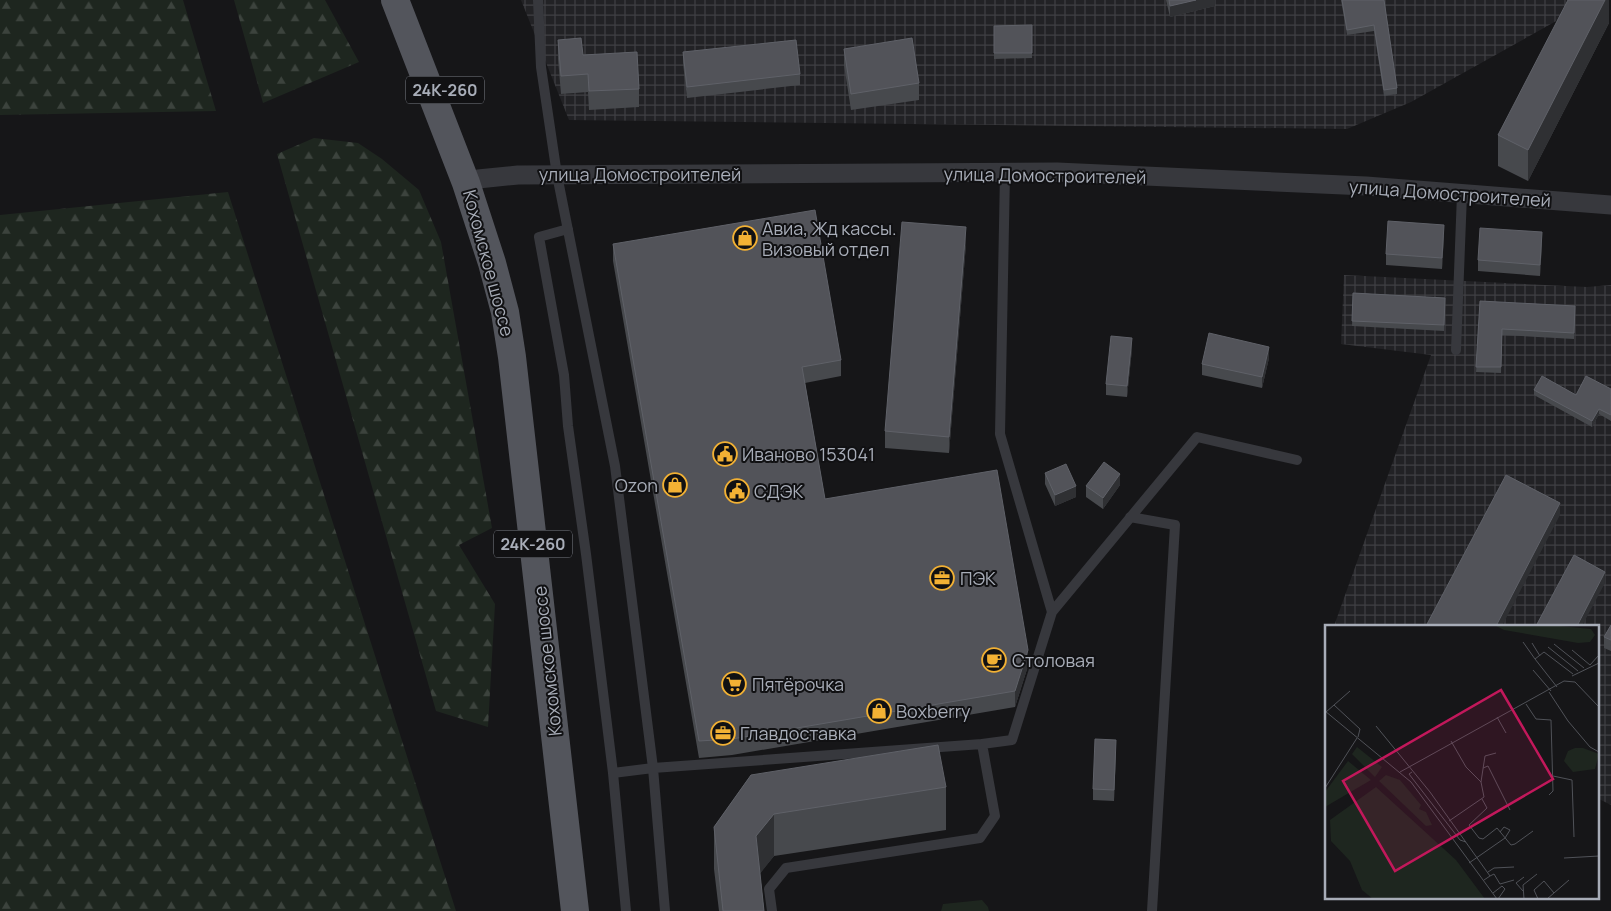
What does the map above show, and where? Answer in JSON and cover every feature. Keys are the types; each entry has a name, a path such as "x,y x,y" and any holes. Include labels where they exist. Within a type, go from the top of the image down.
{"main road":[{"path":"395,0 472,181"},
{"name":"24К-260","path":"411,0 472,181"},
{"name":"Кохомское шоссе","path":"472,181 505,312 512,357 575,911"},
{"name":"Кохомское шоссе","path":"472,181 502,260 514,308 522,353 585,911"}],"street":[{"name":"улица Домостроителей","path":"472,181 518,176 558,175 1057,172 1316,184 1611,205"}],"lane":[{"path":"538,0 541,67 558,175 615,466 653,768 666,911"},
{"path":"1005,173 1000,434 1052,612"},
{"path":"1456,350 1462,194"},
{"path":"568,229 539,236 564,375 568,426 613,773 626,911"},
{"path":"613,773 653,768 982,744 1012,740 1052,612 1197,437 1296,460"},
{"path":"1130,517 1175,525 1152,911"},
{"path":"772,911 769,888 786,868 980,838 995,816 982,744"}],"shaded area":[{"path":"521,0 1594,0 1411,102 1347,129 569,120"},
{"path":"1344,275 1587,287 1611,285 1611,805 1598,798 1598,625 1334,625 1431,355 1341,344"}],"green space":[{"path":"0,0 183,0 216,111 0,115"},
{"path":"234,0 325,0 359,62 263,103"},
{"path":"314,138 358,143 382,159 419,190 441,242 492,528 459,545 495,604 488,727 436,711 277,154"},
{"path":"228,192 456,911 0,911 0,215"},
{"path":"982,900 989,911 941,911 943,904"}],"building":[{"path":"1169,0 1196,0 1170,6"},
{"path":"1342,0 1384,0 1397,88 1384,90 1374,25 1347,30"},
{"path":"1568,0 1605,0 1528,150 1498,135"},
{"path":"1032,25 1032,53 994,53 994,26"},
{"path":"581,38 583,55 637,52 639,89 589,91 588,74 561,76 558,40"},
{"path":"912,38 919,83 851,94 844,49"},
{"path":"796,40 800,74 687,87 683,52"},
{"path":"815,210 841,360 802,367 825,499 997,470 1028,650 1015,691 732,739 699,741 613,244"},
{"path":"1388,221 1444,225 1442,258 1386,254"},
{"path":"902,222 966,227 949,437 885,431"},
{"path":"1480,228 1542,232 1540,265 1478,260"},
{"path":"1353,293 1445,298 1444,325 1352,321"},
{"path":"1480,301 1575,306 1574,333 1502,329 1501,367 1476,367"},
{"path":"1209,333 1269,347 1262,377 1202,364"},
{"path":"1111,336 1132,338 1127,386 1106,384"},
{"path":"1542,376 1576,395 1586,376 1611,389 1611,415 1599,409 1592,421 1534,390"},
{"path":"1104,462 1120,474 1103,498 1086,486"},
{"path":"1066,464 1076,486 1055,495 1045,473"},
{"path":"1506,475 1560,503 1497,625 1427,625"},
{"path":"1574,555 1605,572 1578,625 1537,625"},
{"path":"1611,625 1611,640 1604,637"},
{"path":"1095,739 1116,740 1114,790 1093,789"},
{"path":"938,745 946,787 774,814 756,836 764,911 723,911 714,827 751,775"}],"place":[{"name":"Авиа, Жд кассы. Визовый отдел","path":"745,238"},
{"name":"Иваново 153041","path":"725,454"},
{"name":"Ozon","path":"675,485"},
{"name":"СДЭК","path":"737,491"},
{"name":"ПЭК","path":"942,578"},
{"name":"Столовая","path":"994,660"},
{"name":"Пятёрочка","path":"734,684"},
{"name":"Boxberry","path":"879,711"},
{"name":"Главдоставка","path":"723,733"}]}
